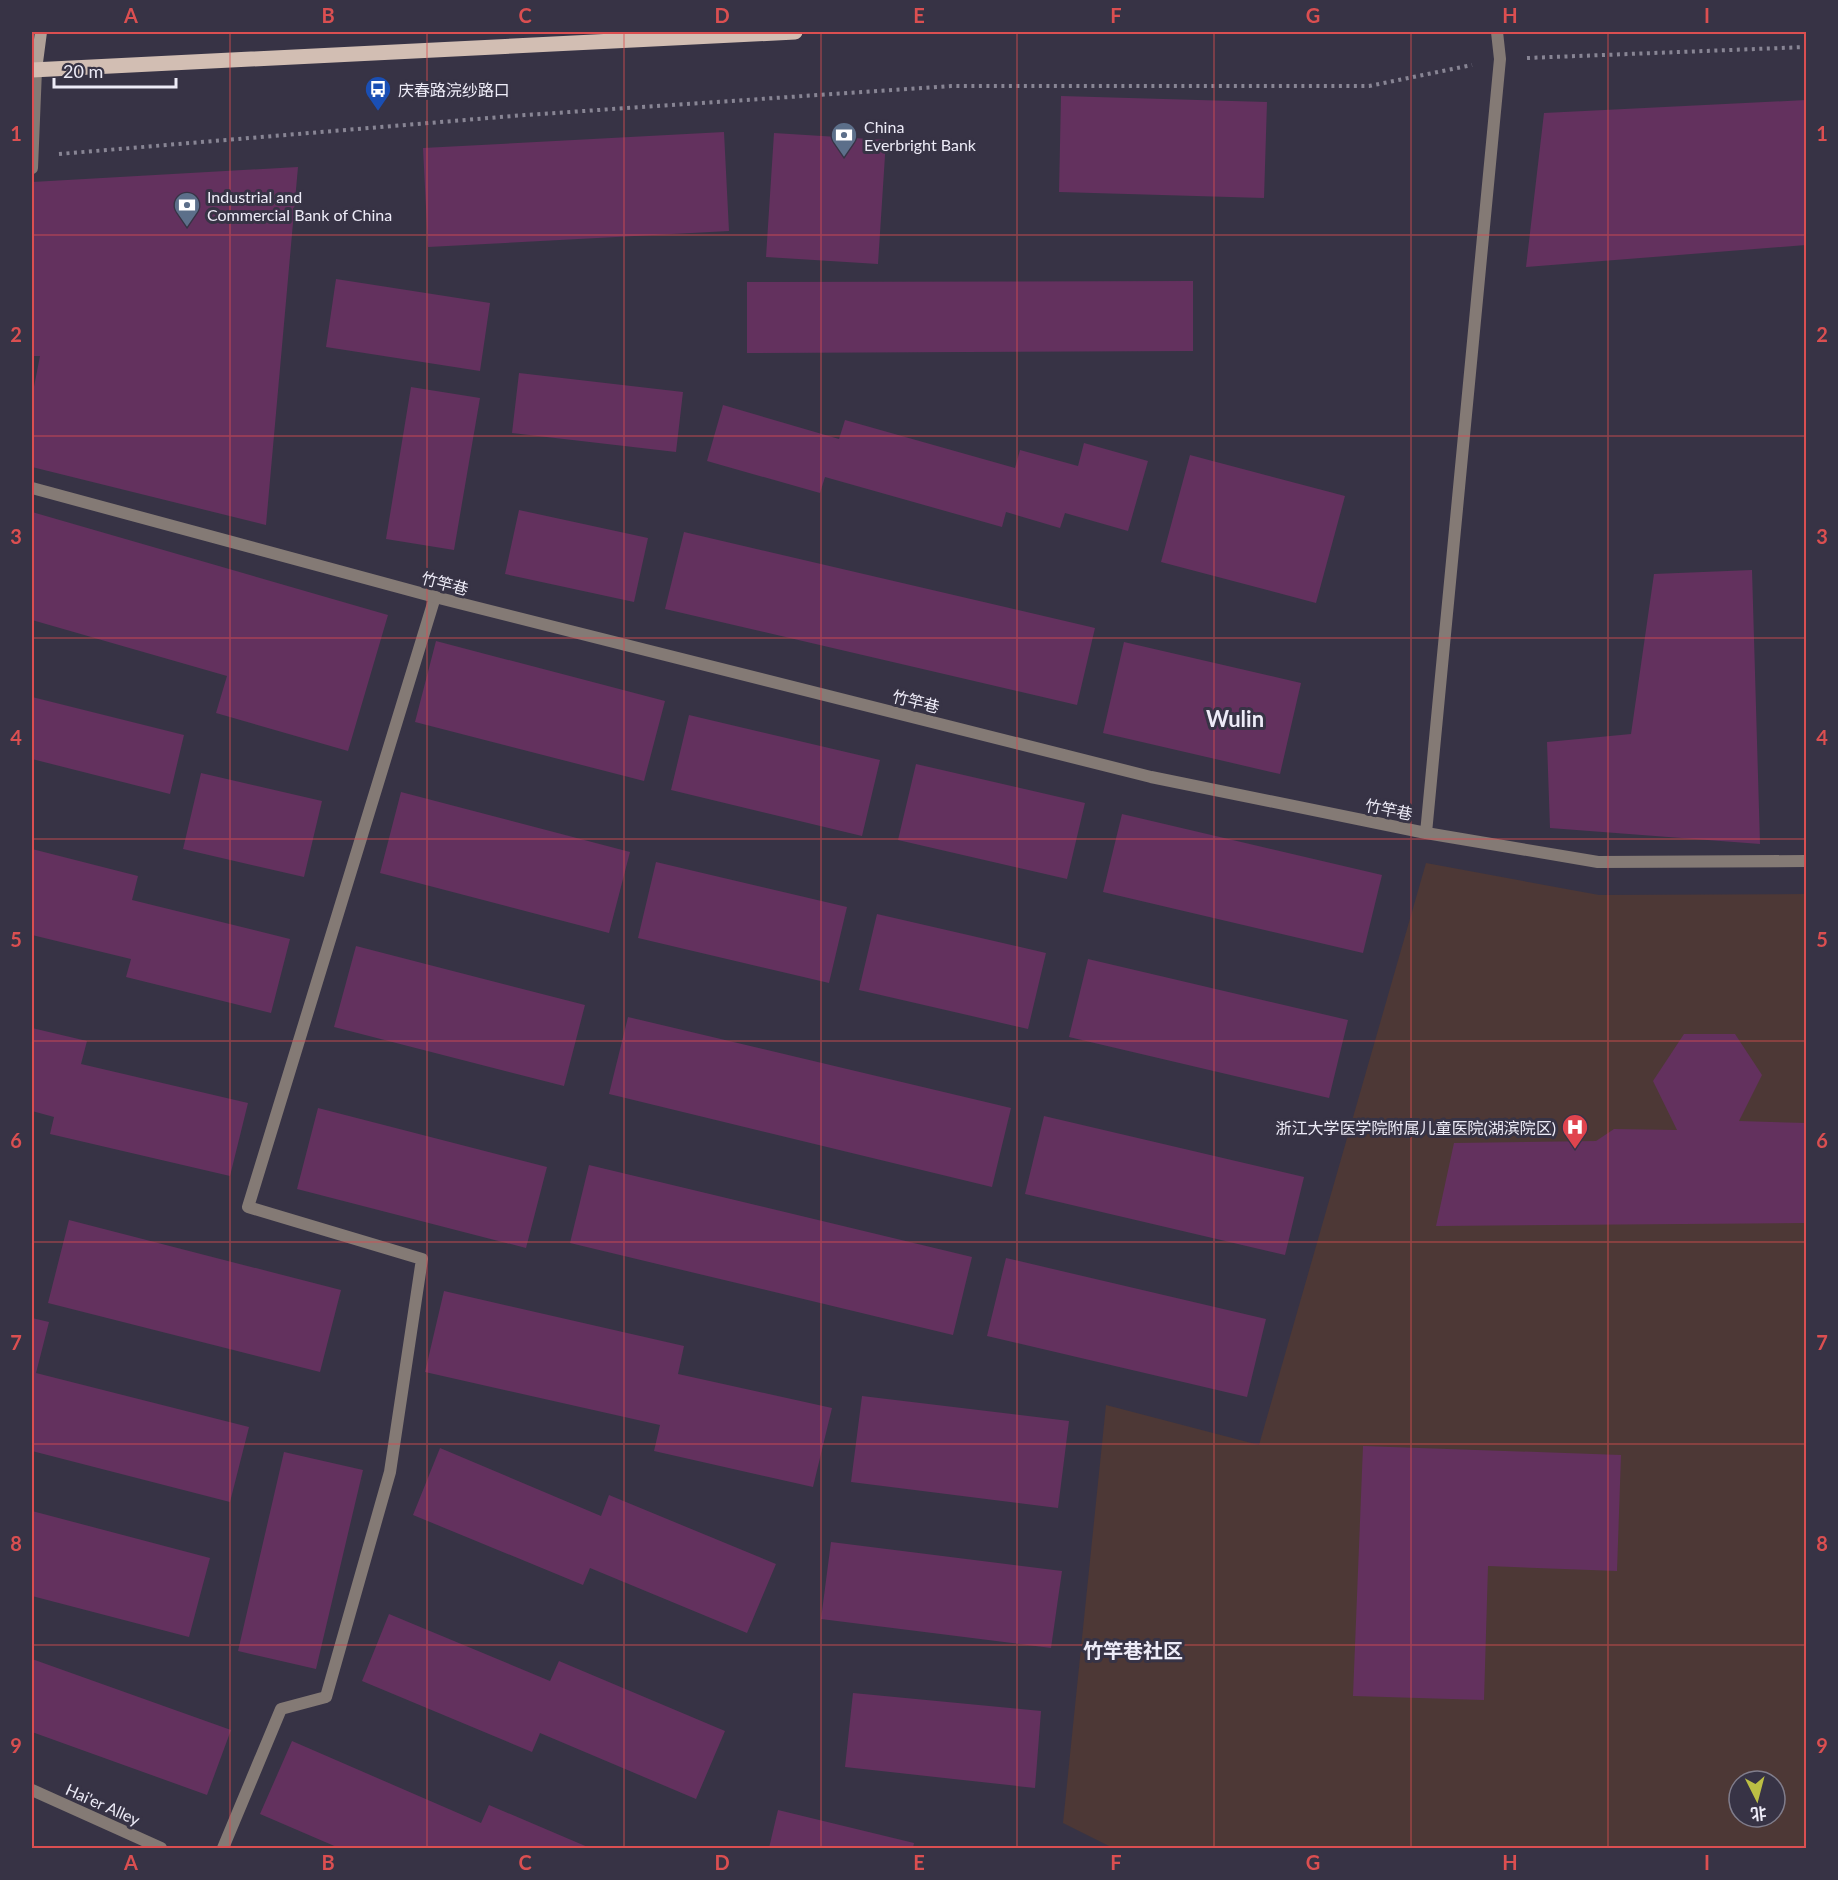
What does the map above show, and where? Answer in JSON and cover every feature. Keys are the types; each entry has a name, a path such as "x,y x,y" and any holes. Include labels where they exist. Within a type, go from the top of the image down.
{"main road":[{"path":"41,32 33,68 795,32"}],"street":[{"path":"1426,833 1500,59 1497,32"},
{"path":"33,68 33,162"},
{"name":"竹竿巷","path":"32,488 435,597 1151,777 1426,833 1598,862 1806,861"},
{"path":"223,1848 281,1709 326,1696 390,1472 422,1259 248,1207 435,597"},
{"name":"Hai'er Alley","path":"32,1790 161,1848"}],"path":[{"path":"33,162 525,115 951,86 1369,86 1500,59 1806,47"}],"shaded area":[{"name":"浙江大学医学院附属儿童医院(湖滨院区)","path":"1426,863 1599,895 1806,894 1806,1848 1113,1848 1063,1823 1106,1405 1259,1445"}],"building":[{"path":"1061,96 1267,102 1264,198 1059,192"},
{"path":"1806,100 1806,245 1526,267 1544,113"},
{"path":"724,132 729,231 428,247 423,148"},
{"path":"774,133 886,140 878,264 766,257"},
{"path":"298,167 266,525 32,467 32,397 40,356 32,356 32,182"},
{"path":"336,279 490,303 480,371 326,347"},
{"path":"1193,281 1193,351 747,353 747,282"},
{"path":"519,373 683,392 676,452 512,433"},
{"path":"411,387 480,398 454,550 386,539"},
{"path":"723,405 839,439 845,420 1015,468 1020,450 1078,466 1084,443 1148,461 1128,531 1065,513 1060,528 1006,512 1002,527 825,477 820,493 707,461"},
{"path":"1190,455 1345,496 1316,603 1161,562"},
{"path":"519,510 648,538 634,602 505,574"},
{"path":"32,512 388,615 348,751 216,713 227,676 32,620"},
{"path":"684,532 1095,628 1077,705 665,609"},
{"path":"1752,570 1760,844 1550,828 1547,742 1631,734 1654,574"},
{"path":"436,641 665,701 644,781 415,722"},
{"path":"1124,642 1301,683 1280,774 1103,733"},
{"path":"32,697 184,735 170,794 32,759"},
{"path":"689,715 880,760 862,836 671,790"},
{"path":"916,764 1085,803 1067,879 898,840"},
{"path":"201,773 322,801 304,877 183,849"},
{"path":"401,792 630,852 609,933 380,873"},
{"path":"1122,814 1382,875 1363,953 1103,892"},
{"path":"32,849 138,876 132,900 290,939 271,1013 126,977 131,959 32,935"},
{"path":"656,862 847,907 829,983 638,938"},
{"path":"877,914 1046,953 1028,1029 859,990"},
{"path":"356,946 585,1005 564,1086 334,1027"},
{"path":"1088,959 1348,1020 1329,1098 1069,1037"},
{"path":"628,1017 1011,1108 992,1187 609,1094"},
{"path":"32,1028 87,1041 81,1064 248,1103 230,1176 50,1134 54,1117 32,1111"},
{"path":"1684,1034 1735,1034 1762,1075 1739,1121 1806,1123 1806,1223 1436,1226 1454,1143 1596,1141 1614,1129 1677,1130 1653,1081"},
{"path":"318,1108 547,1167 526,1248 297,1189"},
{"path":"1044,1116 1304,1177 1285,1255 1025,1194"},
{"path":"589,1165 972,1257 953,1335 570,1243"},
{"path":"69,1220 341,1290 320,1372 48,1303"},
{"path":"1006,1258 1266,1319 1247,1397 987,1336"},
{"path":"444,1291 684,1346 678,1374 832,1408 813,1487 654,1451 660,1425 425,1372"},
{"path":"32,1318 49,1322 36,1373 249,1427 230,1502 32,1451"},
{"path":"862,1396 1069,1421 1058,1508 851,1482"},
{"path":"1363,1446 1621,1455 1617,1571 1488,1566 1484,1700 1353,1696"},
{"path":"440,1448 601,1516 609,1495 776,1564 747,1633 590,1568 583,1585 413,1515"},
{"path":"284,1452 363,1470 316,1669 238,1651"},
{"path":"32,1511 210,1558 189,1637 32,1596"},
{"path":"831,1542 1062,1571 1051,1648 821,1619"},
{"path":"389,1614 550,1681 559,1661 725,1731 696,1799 540,1733 532,1752 362,1681"},
{"path":"32,1659 231,1730 207,1795 32,1732"},
{"path":"853,1693 1041,1711 1035,1788 845,1767"},
{"path":"292,1741 481,1823 489,1805 590,1848 339,1848 260,1814"},
{"path":"778,1810 914,1843 913,1848 769,1848"}],"place":[{"name":"庆春路浣纱路口","path":"378,112"},
{"name":"China Everbright Bank","path":"844,158"},
{"name":"Industrial and Commercial Bank of China","path":"187,228"},
{"name":"浙江大学医学院附属儿童医院(湖滨院区)","path":"1575,1150"}],"district":[{"name":"Wulin","path":"1235,718"},
{"name":"竹竿巷社区","path":"1133,1650"}]}
